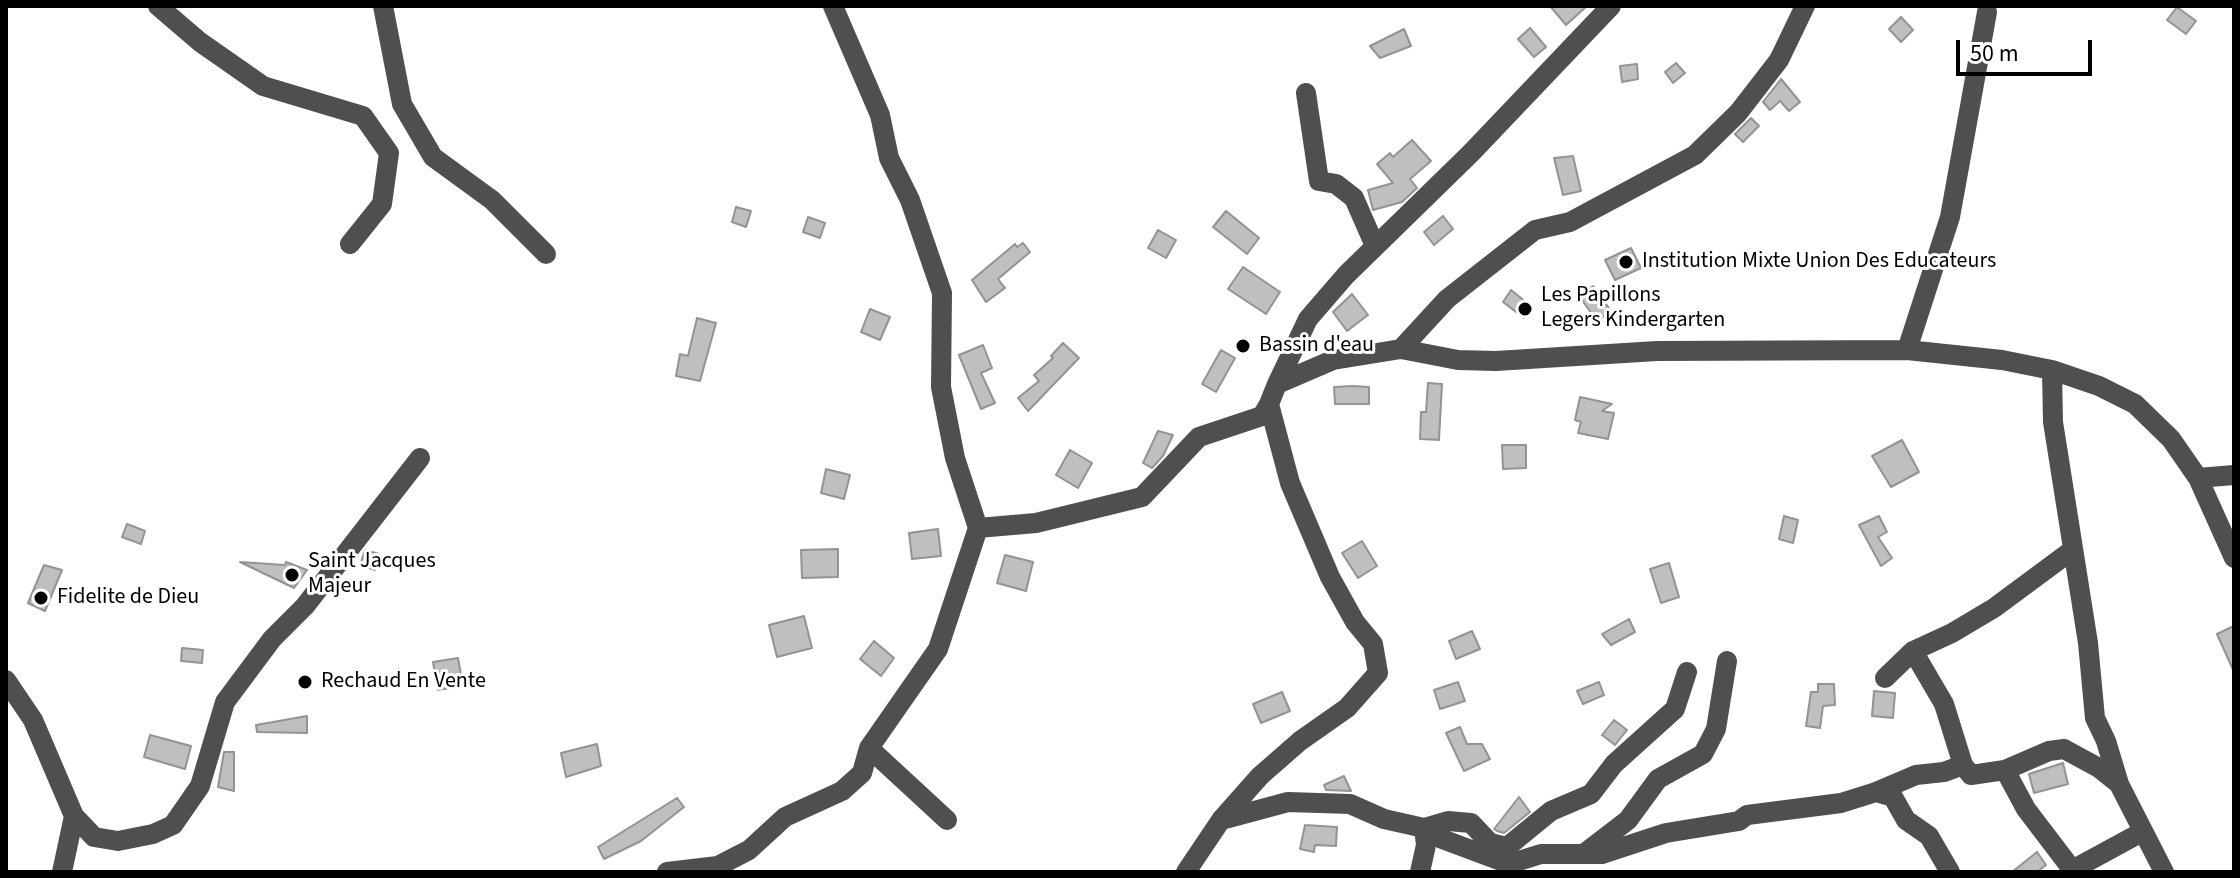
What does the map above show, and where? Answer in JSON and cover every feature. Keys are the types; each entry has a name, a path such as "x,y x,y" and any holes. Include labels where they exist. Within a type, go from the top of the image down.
{"street":[{"path":"158,6 200,42 263,86 363,116 389,153 382,204 350,244"},
{"path":"383,6 402,104 433,157 492,200 546,254"},
{"path":"667,872 718,866 749,850 785,817 842,791 862,773 869,748 938,649 978,528 955,458 941,387 942,293 910,200 889,158 880,115 833,6"},
{"path":"978,528 1036,523 1142,497 1199,437 1262,416 1308,319 1375,246 1514,110 1611,6"},
{"path":"1401,349 1447,299 1535,230 1570,222 1695,155 1738,113 1779,60 1805,6"},
{"path":"1907,350 1950,217 1987,12"},
{"path":"1306,93 1319,181 1336,184 1354,198 1375,246"},
{"path":"1277,384 1333,360 1401,349 1458,360 1496,361 1657,351 1907,350 1989,358 2052,370 2099,386 2135,404 2171,439 2198,478 2234,558"},
{"path":"2052,370 2053,422 2088,643 2095,718 2106,741 2119,784 2164,872"},
{"path":"1186,872 1221,820 1260,776 1300,741 1347,708 1378,673 1373,644 1355,622 1330,577 1290,483 1269,404"},
{"path":"6,680 33,720 74,816 94,837 118,841 173,825 200,786 225,702 272,639 305,606 420,458"},
{"path":"2198,478 2234,475"},
{"path":"1885,678 1913,651 1994,608 2071,551"},
{"path":"1913,651 1944,704 1963,765 1971,775 2005,770 2049,751 2064,749 2099,768 2119,784"},
{"path":"1585,853 1628,820 1658,779 1703,754 1716,729 1727,661"},
{"path":"1424,828 1448,821 1471,823 1490,843 1507,847 1551,811 1591,794 1614,764 1675,709 1687,672"},
{"path":"869,748 947,820"},
{"path":"1221,820 1288,802 1350,804 1384,819 1424,828 1442,839 1490,854 1503,864 1541,854 1602,854 1666,833 1739,821 1747,815 1841,803 1916,775 1944,772 1963,765"},
{"path":"2005,770 2026,809 2073,871 2142,832"},
{"path":"1876,792 1893,797 1906,820 1929,836 1950,872"},
{"path":"62,872 74,816"},
{"path":"1420,872 1426,845 1424,828"}],"building":[{"path":"1550,6 1587,6 1566,25"},
{"path":"2177,7 2196,21 2186,34 2167,20"},
{"path":"1901,17 1913,30 1901,42 1889,29"},
{"path":"1530,28 1546,47 1534,57 1518,39"},
{"path":"1404,29 1411,46 1380,58 1370,46"},
{"path":"1676,63 1685,73 1673,83 1665,72"},
{"path":"1637,64 1638,79 1622,82 1620,66"},
{"path":"1781,79 1800,102 1789,111 1780,101 1770,110 1763,102"},
{"path":"1751,118 1759,126 1743,142 1735,134"},
{"path":"1412,140 1431,161 1410,179 1417,188 1402,202 1373,210 1368,190 1393,183 1377,164 1390,153 1393,157"},
{"path":"1573,156 1581,191 1563,195 1554,158"},
{"path":"736,207 751,211 746,227 732,222"},
{"path":"1226,211 1259,238 1247,254 1213,227"},
{"path":"1443,216 1453,229 1434,245 1424,232"},
{"path":"808,217 825,223 820,238 803,232"},
{"path":"1158,230 1176,240 1166,258 1148,248"},
{"path":"1023,243 1030,252 998,279 1005,288 986,302 972,280 1015,244 1017,247"},
{"path":"1631,248 1641,268 1615,280 1605,260"},
{"path":"1243,267 1280,292 1266,314 1228,289"},
{"path":"1593,286 1611,311 1597,321 1579,296"},
{"path":"1511,290 1532,307 1524,318 1503,302"},
{"path":"1352,294 1368,315 1347,331 1333,312"},
{"path":"870,309 890,317 880,340 861,332"},
{"path":"697,318 716,323 700,381 676,376 680,354 688,356"},
{"path":"1063,343 1079,358 1028,411 1018,398 1039,381 1034,375 1053,358 1051,356"},
{"path":"983,345 992,368 981,373 995,403 981,409 959,355"},
{"path":"1221,350 1235,358 1216,392 1202,384"},
{"path":"1428,383 1442,384 1439,440 1420,439 1421,412 1426,412"},
{"path":"1334,387 1369,387 1369,404 1335,404"},
{"path":"1580,397 1612,404 1602,411 1614,413 1608,439 1578,433 1581,422 1575,420"},
{"path":"1158,431 1173,435 1163,456 1152,468 1143,463"},
{"path":"1902,440 1919,472 1891,487 1872,456"},
{"path":"1502,445 1526,445 1526,468 1503,469"},
{"path":"1070,450 1092,463 1078,488 1056,475"},
{"path":"826,469 850,475 844,499 821,493"},
{"path":"1784,516 1798,520 1793,543 1779,539"},
{"path":"1879,516 1887,532 1878,537 1892,558 1881,566 1859,525"},
{"path":"127,524 145,531 141,544 122,537"},
{"path":"938,529 941,556 912,559 909,533"},
{"path":"1362,541 1377,566 1358,578 1342,553"},
{"path":"838,549 838,577 802,578 801,550"},
{"path":"365,550 379,554 375,570 360,565"},
{"path":"1005,555 1033,562 1026,591 997,583"},
{"path":"240,562 285,565 286,562 307,570 294,588"},
{"path":"1669,563 1679,597 1661,603 1650,569"},
{"path":"44,565 62,570 45,611 28,603"},
{"path":"804,616 812,648 777,657 769,625"},
{"path":"1629,619 1635,632 1611,645 1602,634"},
{"path":"2234,626 2234,672 2217,634"},
{"path":"1472,631 1480,649 1456,659 1449,641"},
{"path":"874,641 894,658 881,676 860,659"},
{"path":"182,648 203,650 202,663 181,661"},
{"path":"458,658 463,686 438,690 433,662"},
{"path":"1458,682 1465,701 1440,709 1434,690"},
{"path":"1599,682 1604,695 1583,704 1577,691"},
{"path":"1818,684 1834,684 1835,705 1823,706 1820,728 1806,726 1811,692 1818,692"},
{"path":"1874,691 1895,693 1893,718 1872,716"},
{"path":"1282,692 1290,711 1261,723 1253,704"},
{"path":"307,716 307,733 257,732 256,725"},
{"path":"1614,720 1627,730 1615,745 1602,735"},
{"path":"1460,727 1467,744 1482,744 1490,759 1464,771 1446,733"},
{"path":"150,735 191,746 185,769 144,757"},
{"path":"597,744 601,766 566,777 561,753"},
{"path":"224,752 234,752 234,791 218,787"},
{"path":"2063,763 2068,784 2034,793 2029,774"},
{"path":"1344,776 1351,791 1326,790 1324,785"},
{"path":"1519,797 1530,812 1504,833 1494,829"},
{"path":"677,798 684,807 641,841 604,859 598,847"},
{"path":"1305,825 1337,827 1336,846 1315,845 1314,852 1300,849"},
{"path":"2037,852 2046,865 2037,872 2012,872"}],"place":[{"name":"Institution Mixte Union Des Educateurs","path":"1626,262"},
{"name":"Les Papillons Legers Kindergarten","path":"1525,309"},
{"name":"Bassin d'eau","path":"1243,346"},
{"name":"Saint Jacques Majeur","path":"292,575"},
{"name":"Fidelite de Dieu","path":"41,598"},
{"name":"Rechaud En Vente","path":"305,682"}]}
